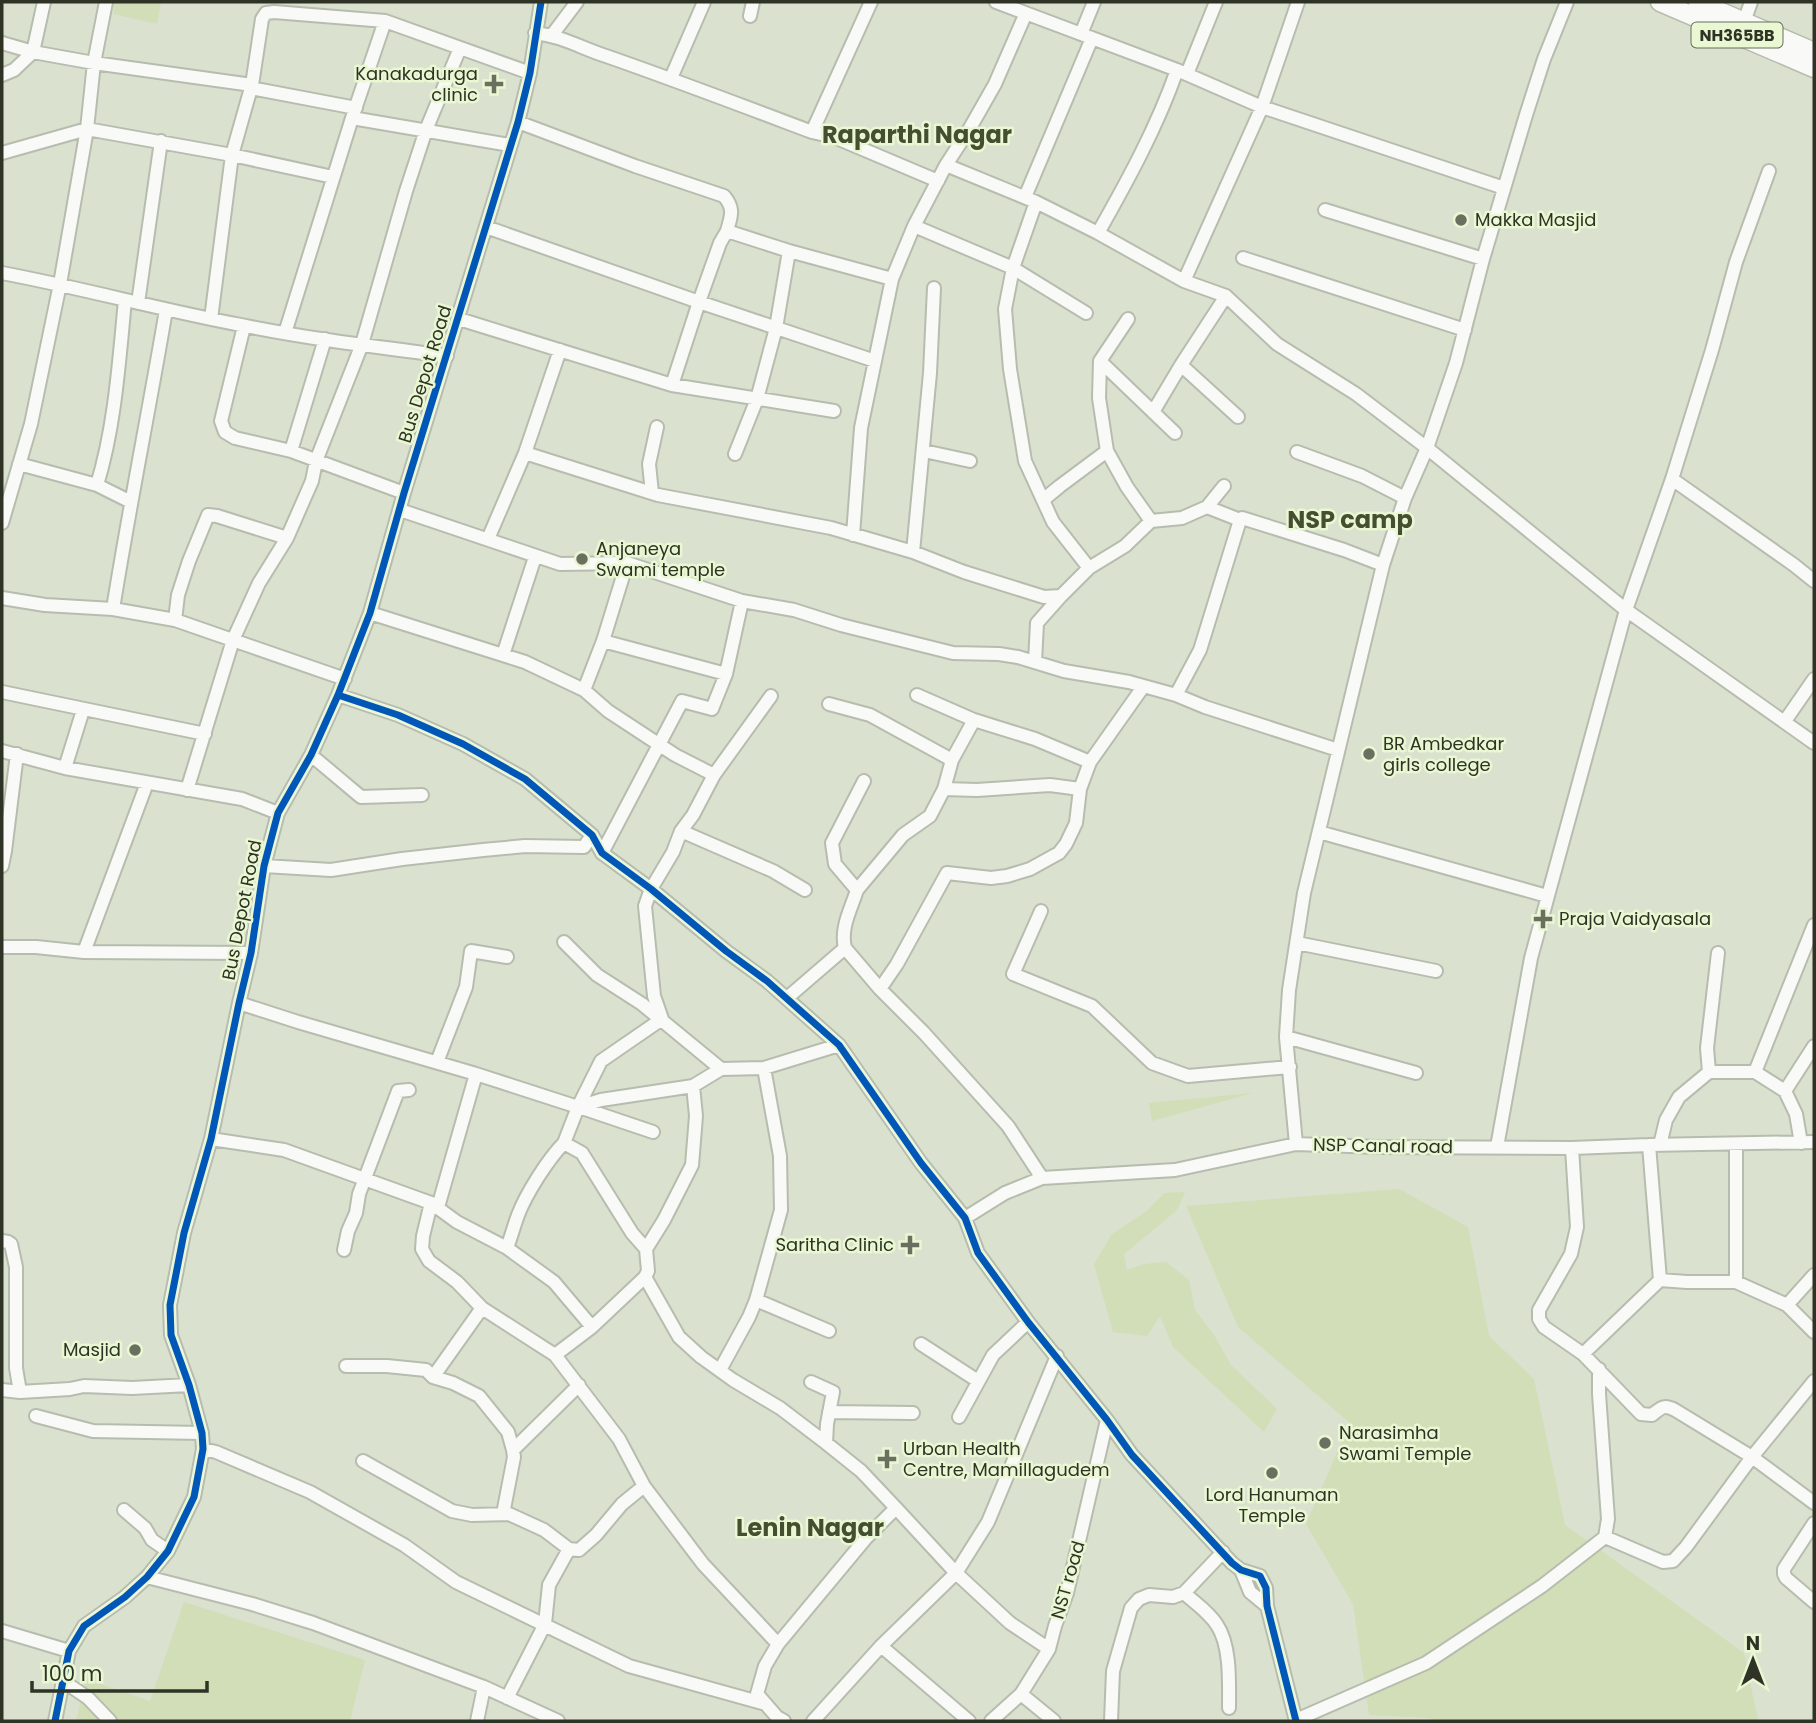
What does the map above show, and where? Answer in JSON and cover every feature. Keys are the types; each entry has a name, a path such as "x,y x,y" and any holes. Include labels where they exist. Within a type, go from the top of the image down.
{"highway":[{"name":"NH365BB","path":"1660,2 1814,68"},
{"name":"NH365BB","path":"1698,2 1814,52"}],"street":[{"path":"2,75 14,70 33,52 44,2"},
{"path":"2,523 31,424 60,284 87,128 94,62 106,2"},
{"name":"Bus Depot Road","path":"55,1721 69,1651 84,1626 125,1597 147,1577 168,1551 194,1497 203,1449 202,1433 171,1335 170,1305 184,1233 211,1139 251,953 264,866 278,813 311,755 370,614 404,492 518,122 530,73 541,2"},
{"path":"552,35 577,2"},
{"path":"671,78 704,2"},
{"path":"750,16 753,2"},
{"path":"812,132 871,2"},
{"path":"996,2 1182,72 1262,107 1504,188"},
{"path":"1088,568 1053,522 1025,461 1010,369 1005,309 1031,200 1087,36 1094,2"},
{"path":"1098,233 1134,170 1216,2"},
{"path":"1184,281 1262,107 1298,2"},
{"path":"1296,1144 1286,1037 1289,990 1304,892 1383,565 1456,363 1504,188 1544,60 1567,2"},
{"path":"1744,22 1751,2"},
{"path":"211,319 232,155 251,86 262,19 266,13 385,21 530,73"},
{"path":"853,536 861,428 892,279 914,226 946,165 995,84 1026,13"},
{"path":"285,333 385,21"},
{"path":"535,33 552,35 812,132 834,137 938,181"},
{"path":"2,43 33,52 251,86 426,130 510,145"},
{"path":"187,790 233,640 259,583 287,538 312,481 316,461 362,345 426,130 460,48"},
{"path":"518,122 724,196 731,204 732,212 727,231 720,243 672,385"},
{"path":"2,153 87,128 333,177"},
{"path":"97,485 104,461 161,141"},
{"path":"946,165 1031,200 1098,233 1184,281 1226,296 1277,344 1356,394 1427,448 1626,610 1814,743"},
{"path":"1497,1147 1531,958 1626,610 1672,479 1736,262 1769,172"},
{"path":"1325,210 1483,259"},
{"path":"914,226 1013,268 1086,313"},
{"path":"486,227 875,361"},
{"path":"727,231 892,279"},
{"path":"735,454 757,399 776,328 789,251"},
{"path":"1243,258 1465,330"},
{"path":"2,273 244,326 447,356"},
{"path":"913,552 924,451 934,288"},
{"path":"1153,412 1226,296"},
{"path":"113,609 166,310"},
{"path":"1128,318 1100,361 1099,398 1107,451 1127,487 1151,521"},
{"path":"458,319 672,385 834,411"},
{"path":"244,326 221,421 225,432 235,438 291,451 404,492"},
{"path":"291,451 325,339"},
{"path":"488,539 526,453 560,350"},
{"path":"1100,361 1175,433"},
{"path":"1181,365 1238,417"},
{"path":"652,493 649,464 657,426"},
{"path":"924,451 970,461"},
{"path":"1043,500 1107,451"},
{"path":"526,453 652,493 831,528 913,552 964,572 1044,597 1061,596"},
{"path":"1297,453 1362,476 1405,498"},
{"path":"19,464 97,485 131,502"},
{"path":"1672,479 1814,581"},
{"path":"1035,662 1037,623 1088,568 1125,546 1151,521 1182,518 1207,507 1224,486"},
{"path":"1207,507 1383,565"},
{"path":"400,510 560,564 627,563 743,601 794,610 841,625 953,653 999,654 1064,671 1129,682 1176,695 1338,751"},
{"path":"175,620 178,595 185,572 208,515 287,538"},
{"path":"1176,695 1199,650 1240,520"},
{"path":"503,654 535,557"},
{"path":"584,690 603,641 627,563"},
{"path":"2,598 45,605 113,609 175,620 345,679"},
{"path":"601,853 682,701 712,709 726,674 743,601"},
{"path":"370,614 525,662 584,690 608,711 675,755 714,775"},
{"path":"603,641 726,674"},
{"path":"1785,722 1814,679"},
{"path":"880,989 897,964 947,873 991,878 1006,876 1030,869 1059,853 1076,823 1080,789 1090,762 1143,687"},
{"path":"2,692 205,734"},
{"path":"338,695 398,715 463,744 525,779 592,835 601,853 651,889 787,998 839,1045 921,1163 965,1218 978,1253 1132,1455 1241,1570 1260,1576 1266,1588 1267,1606 1296,1721 1426,1663 1542,1586 1605,1537 1608,1519 1599,1368"},
{"path":"917,695 974,720 1035,739 1090,762"},
{"path":"662,1020 654,996 645,906 681,831 693,815 714,775 771,696"},
{"path":"830,704 870,715 952,760"},
{"path":"65,768 83,710"},
{"path":"974,720 952,760 944,789 930,816 903,835 857,890 843,939 845,948 880,989 924,1033 1008,1126 1042,1178"},
{"path":"2,751 65,768 243,799 278,813"},
{"path":"2,866 17,754"},
{"path":"311,755 361,797 422,795"},
{"path":"857,890 835,864 832,843 863,781"},
{"path":"84,952 146,783"},
{"path":"944,789 977,790 1050,785 1080,789"},
{"path":"681,831 773,872 805,890"},
{"path":"1319,832 1547,896"},
{"path":"264,866 331,870 402,859 524,846 584,847 592,835"},
{"path":"1041,911 1013,974 1092,1006 1153,1063 1188,1076 1290,1067"},
{"path":"1755,1072 1814,925"},
{"path":"564,942 597,975 642,1004 720,1069"},
{"path":"1297,943 1436,971"},
{"path":"2,947 84,952 251,953"},
{"path":"787,998 845,948"},
{"path":"437,1062 466,987 471,951 507,957"},
{"path":"1709,1073 1707,1048 1718,953"},
{"path":"239,1003 476,1074 653,1132"},
{"path":"507,1248 519,1213 552,1154 564,1143 601,1062 662,1020"},
{"path":"1286,1037 1416,1073"},
{"path":"579,1107 601,1100 693,1086 720,1069 764,1068 839,1045"},
{"path":"1785,1091 1814,1046"},
{"path":"720,1370 756,1300 781,1210 780,1156 764,1068"},
{"path":"1660,1280 1654,1145 1679,1097 1709,1073 1755,1072 1785,1091 1808,1142"},
{"path":"476,1074 423,1236 422,1249 429,1261 457,1282 482,1308 555,1355 619,1439 644,1486 703,1564 778,1644"},
{"path":"646,1249 692,1165 696,1116 693,1086"},
{"path":"344,1250 359,1194 398,1091 409,1090"},
{"path":"211,1139 284,1150 434,1205 457,1222 507,1248 554,1282 592,1327"},
{"name":"NSP Canal road","path":"965,1218 1005,1193 1042,1178 1175,1170 1296,1144 1572,1148 1808,1142"},
{"path":"555,1355 592,1327 645,1277 648,1271 646,1249 632,1233 582,1153 564,1143"},
{"path":"1736,1144 1736,1282"},
{"path":"1572,1148 1577,1227 1571,1254 1539,1310 1539,1319 1544,1327 1599,1368 1641,1414 1651,1415 1668,1406 1752,1457 1814,1503"},
{"path":"2,1241 11,1244 16,1267 16,1368 20,1392"},
{"path":"1787,1306 1814,1275"},
{"path":"645,1277 679,1337 701,1357 780,1408 860,1471 956,1573 1010,1623 1049,1649"},
{"path":"1583,1354 1660,1280 1736,1282 1787,1306 1814,1332"},
{"path":"756,1300 830,1331"},
{"path":"433,1377 482,1308"},
{"path":"959,1417 993,1355 1028,1322"},
{"path":"921,1344 978,1381"},
{"path":"813,1721 881,1646 956,1573 988,1522 1057,1356"},
{"path":"346,1366 426,1370 433,1377 479,1396 508,1432 513,1450 503,1514"},
{"path":"1605,1537 1663,1562 1673,1560 1686,1547 1752,1457 1814,1381"},
{"path":"811,1382 833,1392 826,1443"},
{"path":"2,1390 20,1392 84,1386 132,1388 189,1385"},
{"path":"513,1450 579,1385"},
{"path":"829,1412 913,1413"},
{"path":"36,1416 93,1432 202,1433"},
{"name":"NST road","path":"992,1721 1021,1694 1049,1649 1067,1593 1107,1420"},
{"path":"203,1449 310,1492 404,1545 456,1582 629,1666 766,1704"},
{"path":"363,1461 452,1511 472,1515 509,1514 544,1530 569,1549 579,1550 596,1535 622,1504 644,1486"},
{"path":"784,1721 777,1717 757,1694 765,1666 778,1644 867,1536 896,1507"},
{"path":"124,1510 145,1528 152,1540 168,1551"},
{"path":"1814,1523 1784,1569 1786,1578 1814,1602"},
{"path":"507,1698 545,1624 550,1584 569,1549"},
{"path":"1111,1721 1113,1671 1131,1608 1139,1599 1149,1595 1173,1597 1184,1593 1223,1552"},
{"path":"147,1577 301,1619 484,1687 558,1721"},
{"path":"1184,1593 1218,1626 1225,1646 1229,1676 1228,1708"},
{"path":"2,1631 69,1651"},
{"path":"881,1646 969,1721"},
{"path":"63,1681 88,1698 110,1721"},
{"path":"477,1721 484,1687"},
{"path":"1021,1694 1054,1721"}],"green space":[{"path":"115,2 161,2 157,24 113,14"},
{"path":"1253,1093 1152,1121 1149,1103"},
{"path":"1399,1189 1468,1227 1489,1336 1534,1379 1565,1525 1744,1653 1758,1721 1432,1721 1431,1718 1369,1715 1353,1604 1306,1524 1350,1423 1238,1327 1186,1206"},
{"path":"1185,1192 1177,1210 1124,1254 1127,1270 1144,1264 1166,1262 1189,1280 1195,1310 1214,1335 1231,1365 1277,1409 1264,1432 1173,1347 1160,1316 1147,1336 1113,1332 1094,1264 1112,1234 1147,1211 1164,1193"},
{"path":"184,1602 365,1660 350,1721 76,1721 86,1679 150,1701"}],"cycle path":[{"path":"55,1721 69,1651 84,1626 125,1597 147,1577 168,1551 194,1497 203,1449 202,1433 171,1335 170,1305 184,1233 211,1139 251,953 264,866 278,813 311,755 370,613 518,122 530,73 541,2"},
{"path":"338,695 398,715 463,744 525,779 592,835 602,853 767,981 839,1045 921,1163 965,1218 978,1253 1132,1455 1232,1563 1241,1570 1260,1576 1266,1588 1267,1606 1296,1721"}],"place":[{"name":"Kanakadurga clinic","path":"494,84"},
{"name":"Makka Masjid","path":"1461,220"},
{"name":"Anjaneya Swami temple","path":"582,559"},
{"name":"BR Ambedkar girls college","path":"1369,754"},
{"name":"Praja Vaidyasala","path":"1543,919"},
{"name":"Saritha Clinic","path":"910,1245"},
{"name":"Masjid","path":"135,1350"},
{"name":"Narasimha Swami Temple","path":"1325,1443"},
{"name":"Urban Health Centre, Mamillagudem","path":"887,1459"},
{"name":"Lord Hanuman Temple","path":"1272,1473"}],"district":[{"name":"Raparthi Nagar","path":"917,135"},
{"name":"NSP camp","path":"1350,520"},
{"name":"Lenin Nagar","path":"810,1528"}]}
